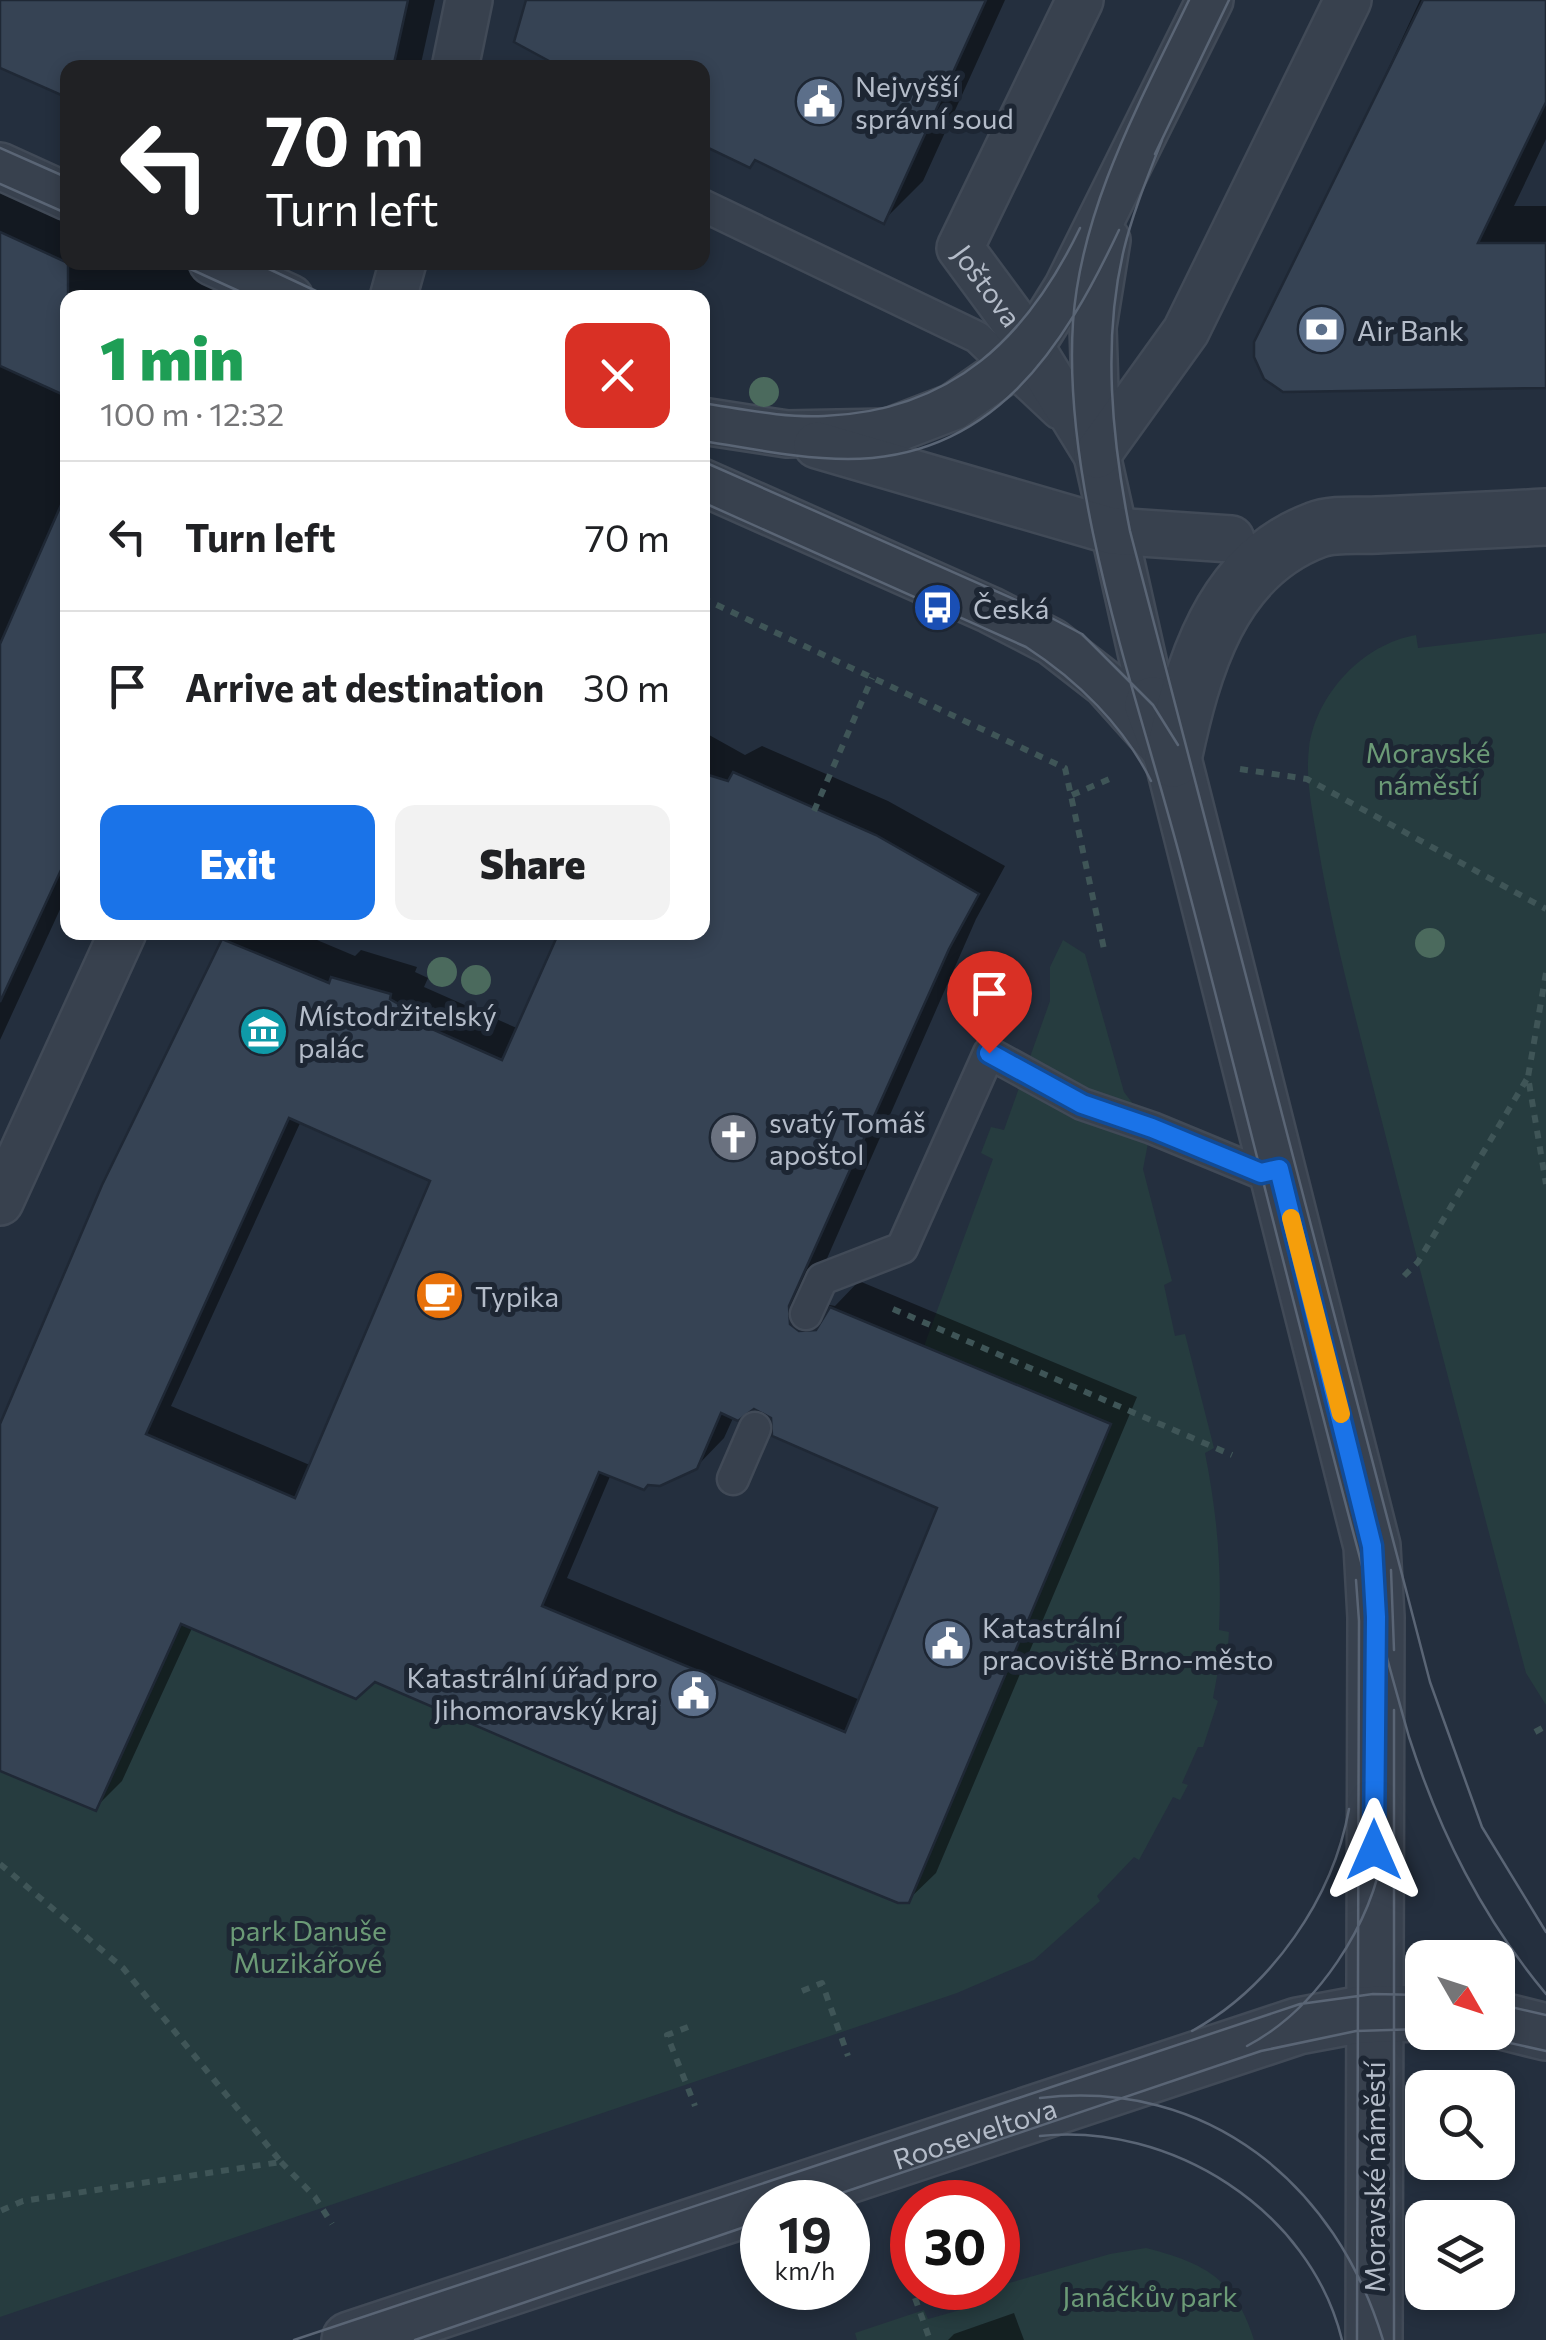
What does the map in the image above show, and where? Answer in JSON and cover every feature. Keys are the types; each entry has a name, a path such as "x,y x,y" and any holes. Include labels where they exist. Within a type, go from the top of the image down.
{"street":[{"path":"457,60 469,0"},
{"name":"Joštova","path":"1080,0 960,248 1020,357 1098,455"},
{"name":"Joštova","path":"1068,288 1210,0"},
{"path":"1098,455 1186,331 1348,0"},
{"path":"0,166 60,193"},
{"name":"Joštova","path":"1112,531 1098,455 1093,328 1108,235 1129,168"},
{"path":"229,270 273,290"},
{"name":"Moravské náměstí","path":"710,423 787,434 888,432 953,407 1020,357 1068,288"},
{"name":"Moravské náměstí","path":"787,434 853,459 1112,531 1231,539"},
{"name":"Moravské náměstí","path":"710,486 990,610 1052,642 1106,684 1173,759"},
{"name":"Moravské náměstí","path":"1173,759 1189,681 1212,627 1240,586 1272,551 1320,528 1546,517"},
{"name":"Moravské náměstí","path":"1112,531 1153,705 1173,759 1372,1546 1398,2014 1374,2340"},
{"path":"0,1202 119,940"},
{"name":"Rooseveltova","path":"350,2340 1298,2026 1398,2014"},
{"path":"1515,2024 1546,2032"}],"lane":[{"path":"710,210 1020,357"},
{"name":"Moravské náměstí","path":"1231,539 1320,528"},
{"path":"806,1314 822,1279 902,1248 989,1053 1082,1104 1261,1173 1279,1169"},
{"path":"733,1479 756,1428"}],"path":[{"path":"710,602 1065,768 1104,949"},
{"path":"814,811 872,678"},
{"path":"1278,777 1307,779 1546,909"},
{"path":"1546,973 1528,1077 1546,1184"},
{"path":"1404,1276 1528,1077"},
{"path":"822,1279 1232,1455"},
{"path":"1535,1732 1546,1726"},
{"path":"0,1864 123,1968 281,2162 315,2197 332,2224"},
{"path":"802,1990 822,1983 848,2056"},
{"path":"688,2027 667,2035 694,2106"},
{"path":"0,2210 24,2201 281,2162"},
{"path":"919,2310 930,2340"}],"green space":[{"name":"Moravské náměstí","path":"1546,633 1546,1705 1526,1673 1386,1136 1334,926 1308,773 1313,728 1321,709 1345,675 1378,649 1416,635 1418,648"},
{"name":"park Danuše Muzikářové","path":"1063,940 1085,954 1124,1092 1143,1117 1149,1138 1143,1169 1172,1281 1164,1285 1175,1336 1185,1334 1214,1448 1205,1453 1218,1541 1219,1630 1229,1632 1227,1659 1220,1660 1213,1698 1218,1701 1203,1747 1198,1747 1182,1783 1188,1785 1180,1800 1173,1797 1139,1860 1134,1857 1097,1896 1100,1901 1034,1960 957,1993 0,2317 0,1771 96,1811 181,1624 368,1679 678,1812 909,1903 1109,1429 924,1346 993,1159 981,1153 991,1127 1004,1130 1050,1001 1050,967"},
{"name":"Janáčkův park","path":"1146,2248 1201,2268 1227,2288 1254,2340 857,2340 855,2333 924,2310 928,2319 960,2310 1020,2310 1020,2280"}],"building":[{"path":"0,0 408,0 395,60 60,60 60,94 0,68"},
{"name":"Nejvyšší správní soud","path":"526,0 986,0 884,224 755,160 750,168 710,149 710,60 547,60 514,42"},
{"path":"1423,0 1546,0 1546,102 1478,243 1546,243 1546,388 1283,392 1264,379 1254,357 1254,342"},
{"path":"0,232 60,259 60,270 68,270 68,290 60,290 60,393 0,366"},
{"path":"60,507 60,872 0,1002 0,644"},
{"path":"733,772 876,835 979,894 949,949 789,1306 790,1324 799,1331 816,1330 830,1307 1111,1424 909,1903 898,1903 678,1813 375,1682 356,1699 181,1624 96,1811 0,1771 0,1424 102,1185 222,940 329,983 331,977 391,994 390,999 402,1006 398,1014 502,1060 555,940 710,940 710,775 728,781","holes":["289,1118 430,1181 295,1498 146,1434","754,1409 771,1418 772,1436 937,1508 845,1732 542,1606 599,1472 644,1490 648,1485 660,1486 697,1469 721,1413 738,1421"]}],"tram line":[{"path":"1189,0 1116,156 1100,197 1078,280 1073,322 1073,387 1091,524 1409,1737 1434,1807 1465,1873 1502,1935 1546,1994"},
{"path":"1155,154 1229,0"},
{"path":"1162,140 1128,235 1113,319 1114,426 1130,531 1430,1682 1482,1827 1546,1932"},
{"path":"0,148 60,174"},
{"path":"0,184 60,210"},
{"path":"710,404 824,416 870,411 911,400 947,383 1009,335 1036,303 1080,228"},
{"path":"710,442 848,459 899,454 944,440 983,417 1018,388 1048,354 1074,315 1119,230"},
{"path":"193,270 236,290"},
{"path":"271,270 314,290"},
{"path":"710,465 1023,603 1082,634 1153,705 1178,745"},
{"path":"710,506 1026,647 1098,706 1127,741 1151,781"},
{"path":"1391,1570 1394,1650"},
{"path":"1356,1580 1357,2340"},
{"path":"1394,1710 1394,2340"},
{"path":"1192,2031 1248,1990 1295,1937 1329,1875 1349,1809"},
{"path":"1247,2046 1296,2010 1337,1962 1367,1906 1384,1847"},
{"path":"294,2340 1300,2004 1373,1994 1405,1995"},
{"path":"1515,2008 1546,2015"},
{"path":"870,2183 1261,2051 1356,2031 1405,2030"},
{"path":"1515,2044 1546,2051"},
{"path":"1040,2098 1101,2096 1158,2105 1210,2125 1257,2153 1298,2190 1333,2234 1362,2284 1383,2340"},
{"path":"1040,2136 1089,2135 1138,2144 1184,2160 1228,2184 1267,2214 1300,2251 1325,2293 1342,2340"},
{"path":"415,2340 740,2229"}],"slow traffic":[{"path":"1291,1218 1341,1414"}],"place":[{"name":"Nejvyšší správní soud","path":"820,102"},
{"name":"Air Bank","path":"1322,330"},
{"name":"Česká","path":"938,608"},
{"name":"Místodržitelský palác","path":"263,1031"},
{"name":"svatý Tomáš apoštol","path":"734,1138"},
{"name":"Typika","path":"440,1296"},
{"name":"Katastrální pracoviště Brno-město","path":"947,1643"},
{"name":"Katastrální úřad pro Jihomoravský kraj","path":"693,1693"}],"route":[{"path":"989,1053 1082,1104 1261,1173 1279,1169 1372,1546 1376,1617 1374,1850"}]}
